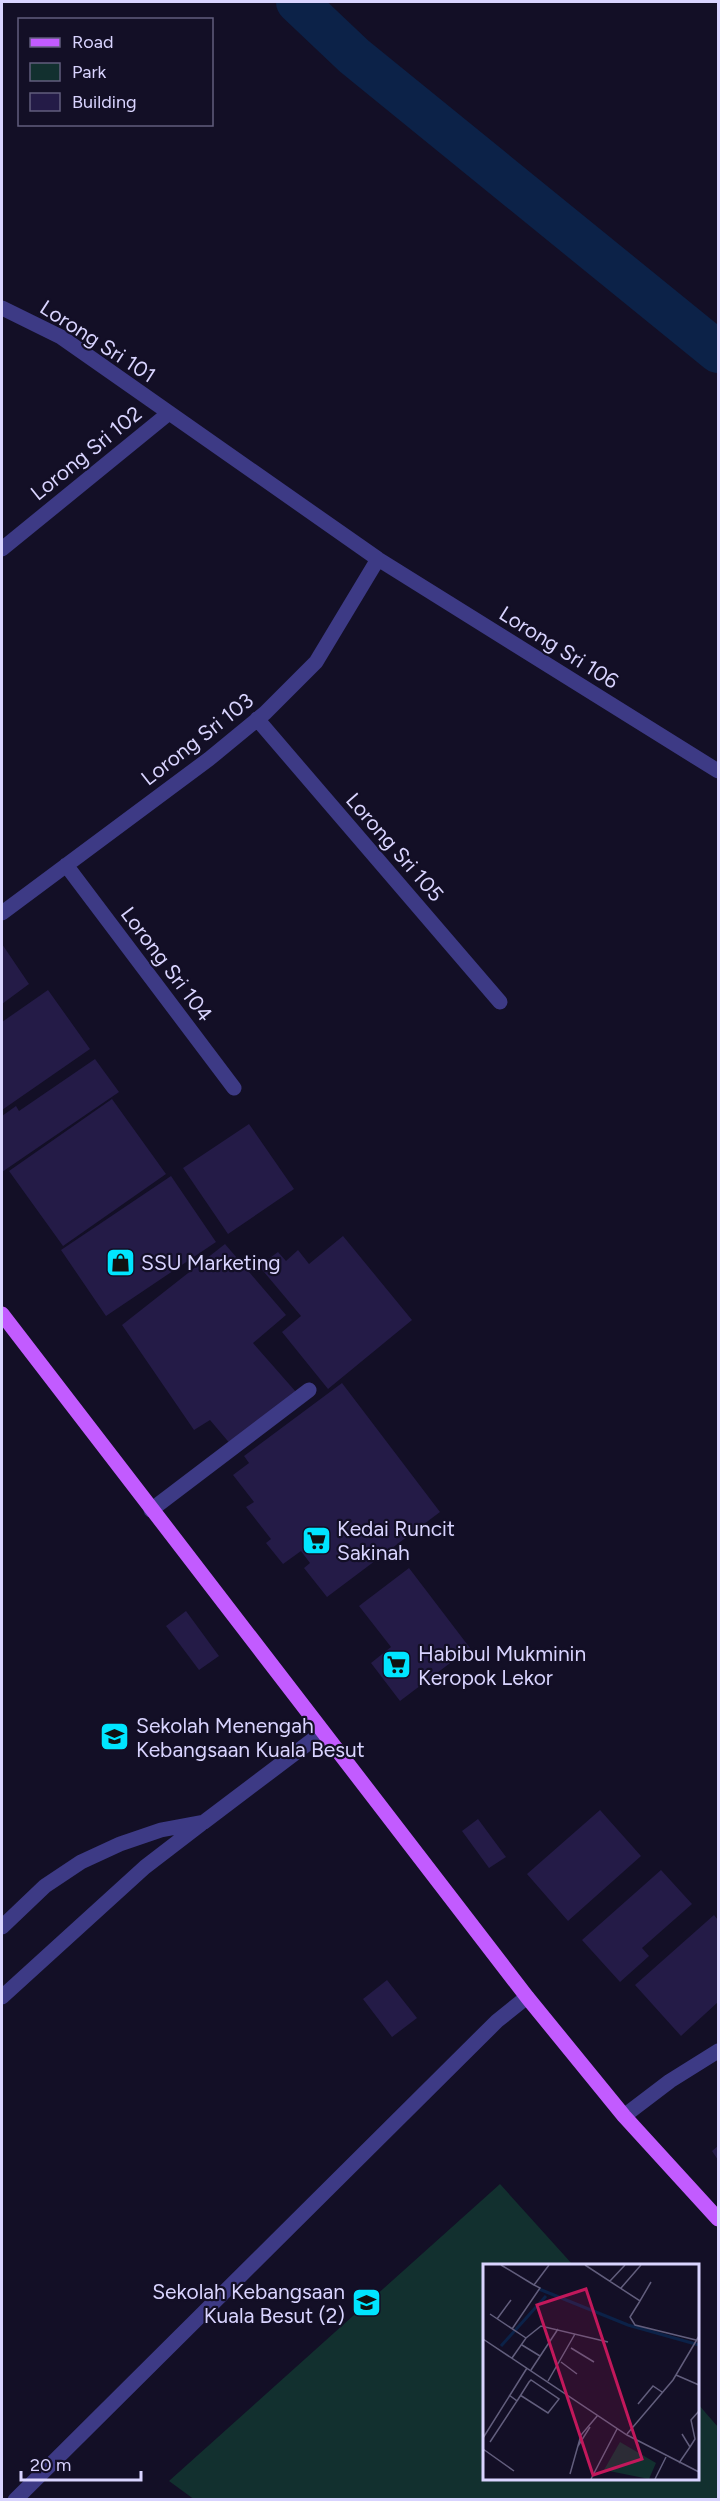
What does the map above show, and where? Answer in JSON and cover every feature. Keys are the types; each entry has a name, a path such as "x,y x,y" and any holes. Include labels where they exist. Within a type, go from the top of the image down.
{"main road":[{"path":"2,1314 526,1997 624,2116 718,2219"}],"street":[{"name":"Lorong Sri 101","path":"2,308 61,337 378,559"},
{"name":"Lorong Sri 102","path":"2,549 169,413"},
{"name":"Lorong Sri 103","path":"2,913 209,759 257,719 316,662 378,559"},
{"name":"Lorong Sri 106","path":"378,559 718,771"},
{"name":"Lorong Sri 105","path":"257,719 500,1002"},
{"name":"Lorong Sri 104","path":"66,865 234,1088"},
{"path":"152,1510 309,1390"},
{"path":"2,1997 145,1867 323,1732"},
{"path":"2,1927 45,1886 81,1863 120,1844 161,1830 204,1822"},
{"path":"15,2499 496,2021 526,1997"},
{"path":"624,2116 670,2081 718,2051"}],"green space":[{"path":"500,2184 572,2264 483,2264 483,2480 699,2480 699,2405 718,2427 718,2499 195,2500 169,2481"}],"building":[{"path":"2,944 29,984 2,1004"},
{"path":"48,990 90,1049 2,1110 2,1022"},
{"path":"95,1059 119,1092 2,1172 2,1116 16,1106 19,1111"},
{"path":"112,1099 166,1174 63,1246 9,1171"},
{"path":"249,1124 294,1189 228,1234 183,1168"},
{"path":"171,1176 216,1242 106,1316 61,1250"},
{"path":"343,1236 412,1320 328,1389 282,1332 301,1316 259,1266 278,1252 286,1261 298,1250 309,1264"},
{"path":"225,1244 286,1315 253,1343 296,1392 232,1446 210,1420 194,1430 122,1325"},
{"path":"342,1383 440,1512 327,1597 304,1568 310,1563 301,1551 283,1564 266,1543 271,1539 246,1507 254,1502 233,1475 249,1463 244,1456"},
{"path":"409,1568 470,1648 400,1701 371,1663 391,1647 359,1606"},
{"path":"186,1611 219,1656 199,1670 166,1626"},
{"path":"600,1810 641,1856 568,1921 527,1874"},
{"path":"478,1819 506,1857 489,1868 462,1831"},
{"path":"661,1870 692,1904 642,1948 649,1956 620,1982 582,1940"},
{"path":"714,1915 718,1920 718,2002 681,2036 635,1985"},
{"path":"387,1980 417,2018 392,2037 363,1999"},
{"path":"718,2146 718,2160 712,2151"}],"waterway":[{"path":"297,2 354,56 718,352"}],"place":[{"name":"SSU Marketing","path":"120,1262"},
{"name":"Kedai Runcit Sakinah","path":"316,1540"},
{"name":"Habibul Mukminin Keropok Lekor","path":"397,1665"},
{"name":"Sekolah Menengah Kebangsaan Kuala Besut","path":"115,1737"},
{"name":"Sekolah Kebangsaan Kuala Besut (2)","path":"366,2303"}]}
